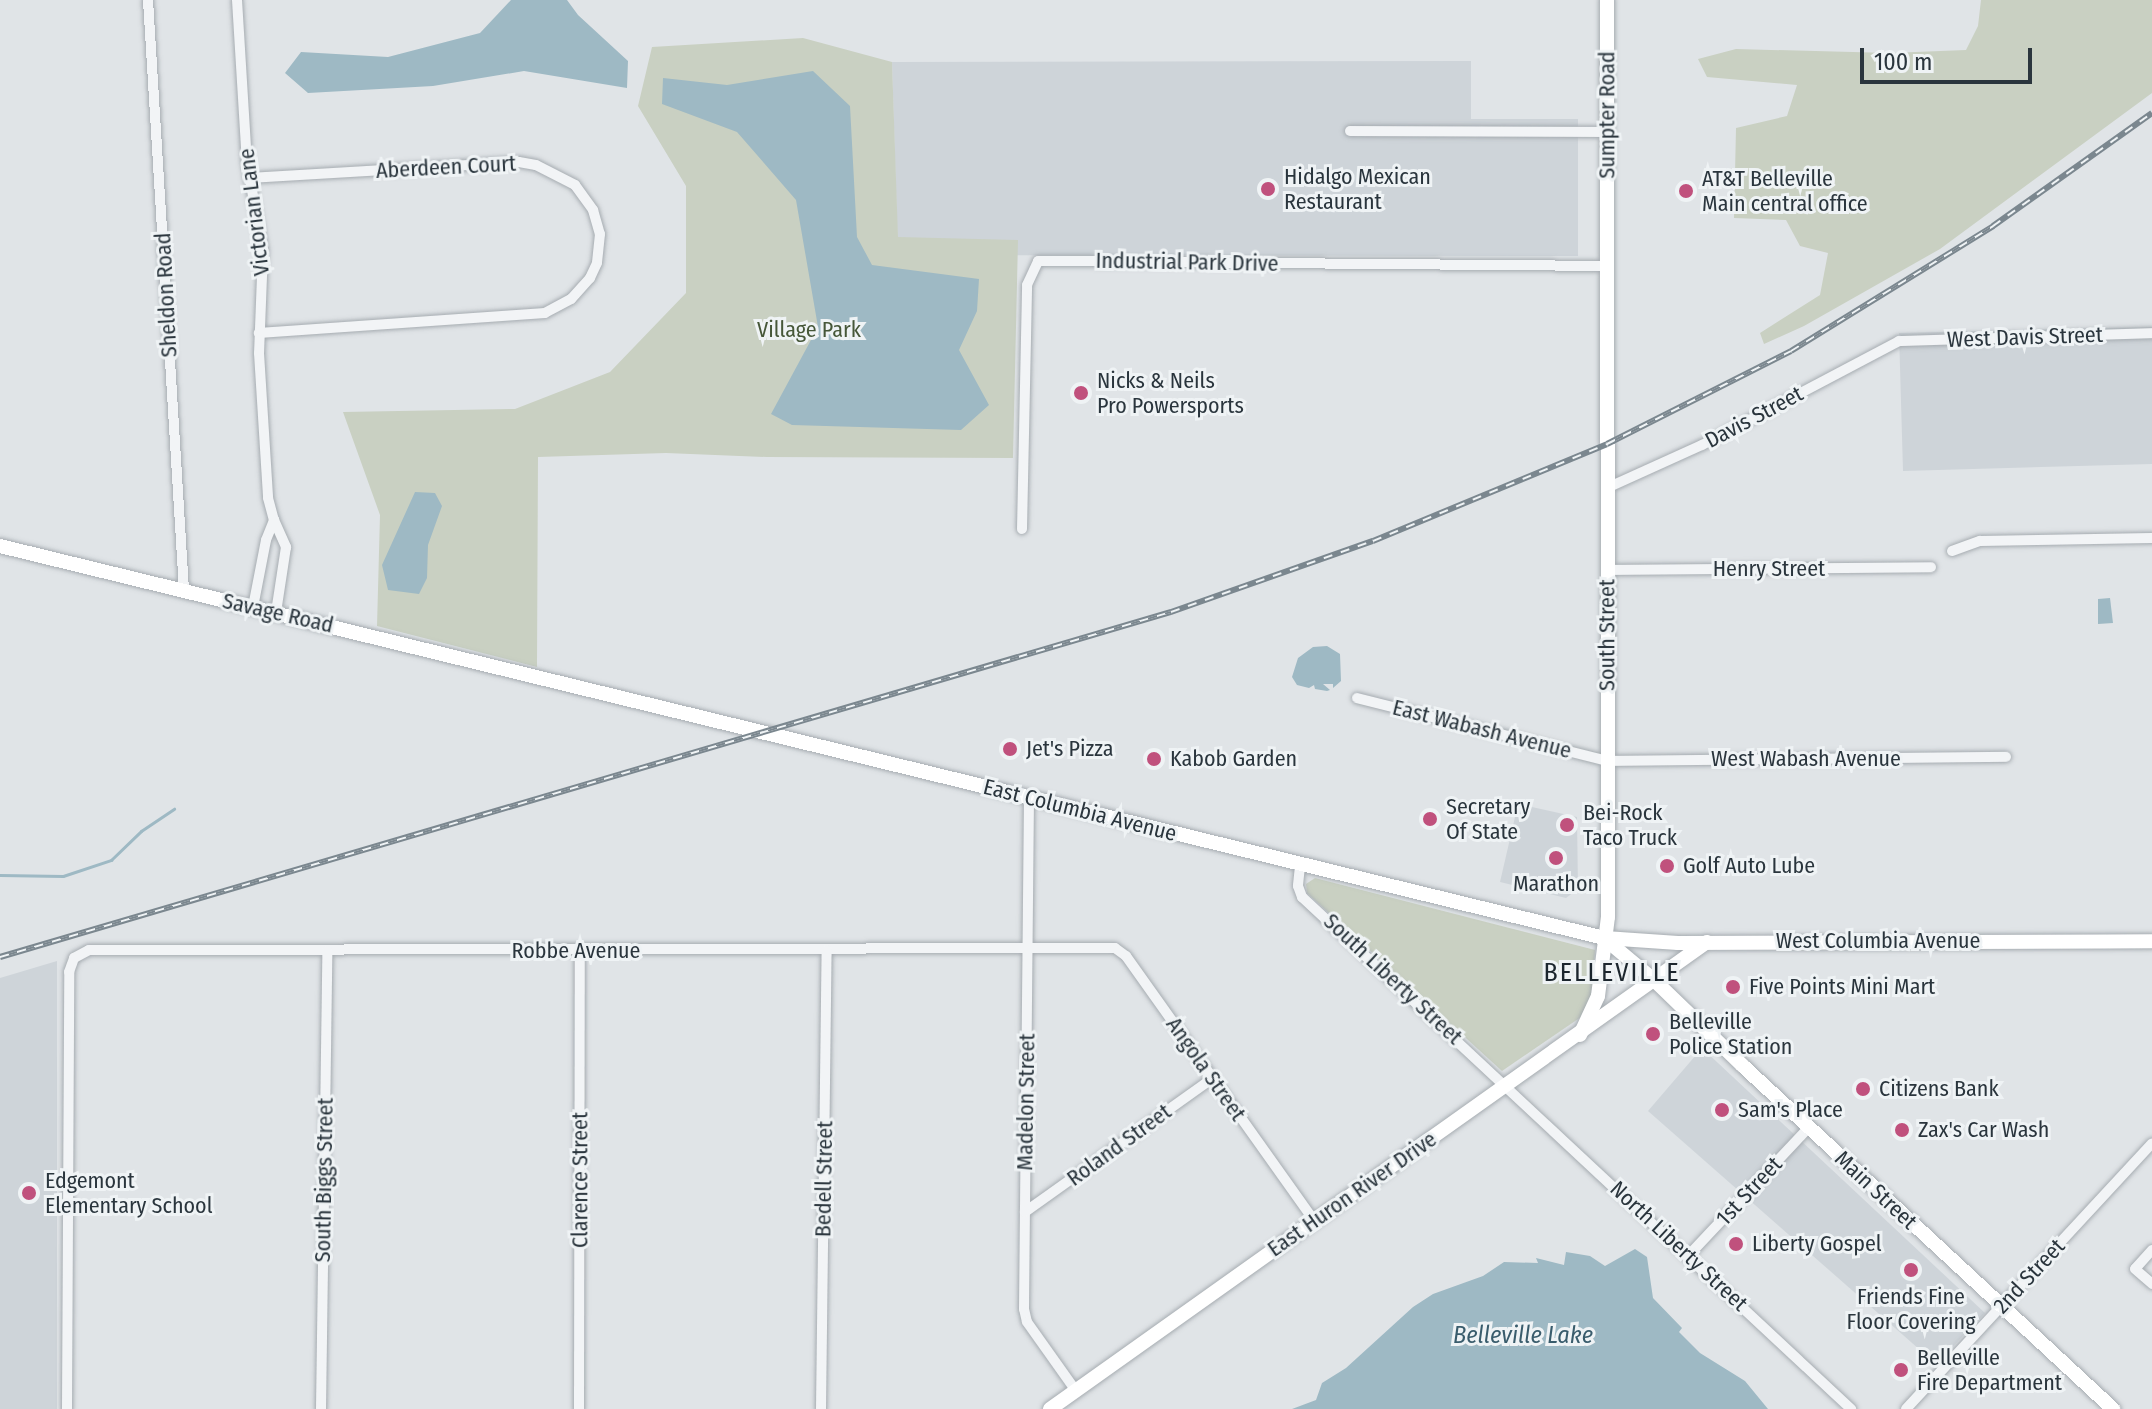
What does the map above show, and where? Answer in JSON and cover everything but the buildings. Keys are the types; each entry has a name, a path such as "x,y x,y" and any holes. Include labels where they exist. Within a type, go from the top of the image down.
{"street":[{"name":"Sheldon Road","path":"148,0 184,590"},
{"name":"Victorian Lane","path":"237,0 249,178 263,250 259,333 268,498 286,547 276,612"},
{"name":"Sumpter Road","path":"1607,0 1607,230"},
{"path":"1350,131 1607,132"},
{"name":"Aberdeen Court","path":"249,178 519,162 536,165 575,185 593,210 600,234 597,263 582,288 571,299 545,313 259,333"},
{"name":"South Street","path":"1580,1035 1598,996 1608,917 1607,230"},
{"name":"Industrial Park Drive","path":"1022,529 1027,285 1038,261 1607,266"},
{"name":"West Davis Street","path":"1899,341 2152,333"},
{"name":"Davis Street","path":"1607,488 1702,445 1899,341"},
{"name":"Victorian Lane","path":"253,607 266,540 274,520"},
{"path":"1952,551 1980,541 2152,538"},
{"name":"Savage Road","path":"0,546 556,681"},
{"name":"Henry Street","path":"1607,570 1931,567"},
{"name":"East Columbia Avenue","path":"556,681 1300,866 1518,914 1605,938"},
{"name":"East Wabash Avenue","path":"1357,698 1607,761"},
{"name":"West Wabash Avenue","path":"1607,761 2006,757"},
{"name":"Madelon Street","path":"1029,797 1025,1318 1076,1391"},
{"name":"South Liberty Street","path":"1300,866 1298,886 1302,897 1506,1085"},
{"name":"West Columbia Avenue","path":"1605,938 1708,942 2152,941"},
{"name":"Main Street","path":"1605,938 1654,980 2113,1409"},
{"name":"East Huron River Drive","path":"1050,1409 1708,942"},
{"name":"Robbe Avenue","path":"67,1409 69,972 74,958 89,950 1080,948"},
{"name":"Angola Street","path":"1080,948 1115,948 1126,956 1314,1221"},
{"name":"Bedell Street","path":"821,1409 827,950"},
{"name":"South Biggs Street","path":"321,1409 327,951"},
{"name":"Clarence Street","path":"579,1409 580,951"},
{"name":"Roland Street","path":"1025,1212 1213,1078"},
{"name":"North Liberty Street","path":"1506,1085 1851,1409"},
{"name":"1st Street","path":"1689,1255 1809,1127"},
{"name":"2nd Street","path":"1906,1409 2150,1148"},
{"path":"2152,1250 2135,1269 2152,1284"}],"shaded area":[{"path":"1471,61 1471,119 1578,119 1578,256 898,255 892,62"},
{"path":"2152,327 2152,464 1903,471 1899,333"},
{"path":"1518,804 1577,817 1578,889 1566,898 1500,882"},
{"name":"Edgemont Elementary School","path":"57,961 57,1409 0,1409 0,978"},
{"path":"1702,1048 1985,1313 1936,1364 1648,1111"}],"green space":[{"path":"1981,0 2152,0 2152,93 1940,249 1804,326 1764,344 1760,333 1820,295 1828,253 1800,246 1786,220 1734,218 1736,128 1787,116 1797,85 1707,77 1698,59 1736,49 1890,53 1966,50 1978,26"},
{"name":"Village Park","path":"803,38 892,62 898,237 1018,240 1013,458 767,457 666,453 538,457 537,667 377,626 380,515 343,412 515,409 610,372 686,293 686,186 638,106 652,47"},
{"path":"1315,878 1595,950 1592,995 1581,1017 1502,1071 1307,893 1306,884"}],"water":[{"path":"511,0 567,0 578,15 628,61 627,88 524,71 433,86 308,93 285,73 301,52 388,57 480,33"},
{"path":"813,71 850,106 857,237 872,265 979,279 977,311 959,350 989,405 961,430 792,425 771,414 818,327 796,200 737,132 662,104 663,78 727,85"},
{"path":"415,492 435,493 442,506 428,545 427,578 419,594 388,590 382,565"},
{"path":"2110,598 2113,623 2098,624 2098,599"},
{"path":"1327,646 1340,654 1341,681 1333,688 1333,684 1323,684 1330,690 1327,691 1315,689 1314,685 1309,688 1297,685 1292,677 1298,658 1313,647"},
{"name":"Belleville Lake","path":"1635,1249 1647,1257 1653,1298 1682,1328 1679,1332 1700,1353 1745,1381 1768,1409 1292,1409 1316,1400 1322,1383 1346,1368 1413,1307 1433,1294 1483,1276 1504,1262 1538,1263 1536,1258 1564,1265 1566,1252 1590,1256 1605,1266"}],"waterway":[{"path":"0,875 63,876 111,860 141,831 174,809"}],"railway":[{"path":"0,957 1171,612 1373,541 1607,444 1791,351 1993,226 2152,113"}],"place":[{"name":"Hidalgo Mexican Restaurant","path":"1268,189"},
{"name":"AT&T Belleville Main central office","path":"1686,191"},
{"name":"Nicks & Neils Pro Powersports","path":"1081,393"},
{"name":"Jet's Pizza","path":"1010,749"},
{"name":"Kabob Garden","path":"1154,759"},
{"name":"Secretary Of State","path":"1430,819"},
{"name":"Bei-Rock Taco Truck","path":"1567,825"},
{"name":"Marathon","path":"1556,858"},
{"name":"Golf Auto Lube","path":"1667,866"},
{"name":"Five Points Mini Mart","path":"1733,987"},
{"name":"Belleville Police Station","path":"1653,1034"},
{"name":"Citizens Bank","path":"1863,1089"},
{"name":"Sam's Place","path":"1722,1110"},
{"name":"Zax's Car Wash","path":"1902,1130"},
{"name":"Edgemont Elementary School","path":"29,1193"},
{"name":"Liberty Gospel","path":"1736,1244"},
{"name":"Friends Fine Floor Covering","path":"1911,1270"},
{"name":"Belleville Fire Department","path":"1901,1370"}],"district":[{"name":"BELLEVILLE","path":"1612,973"}]}
